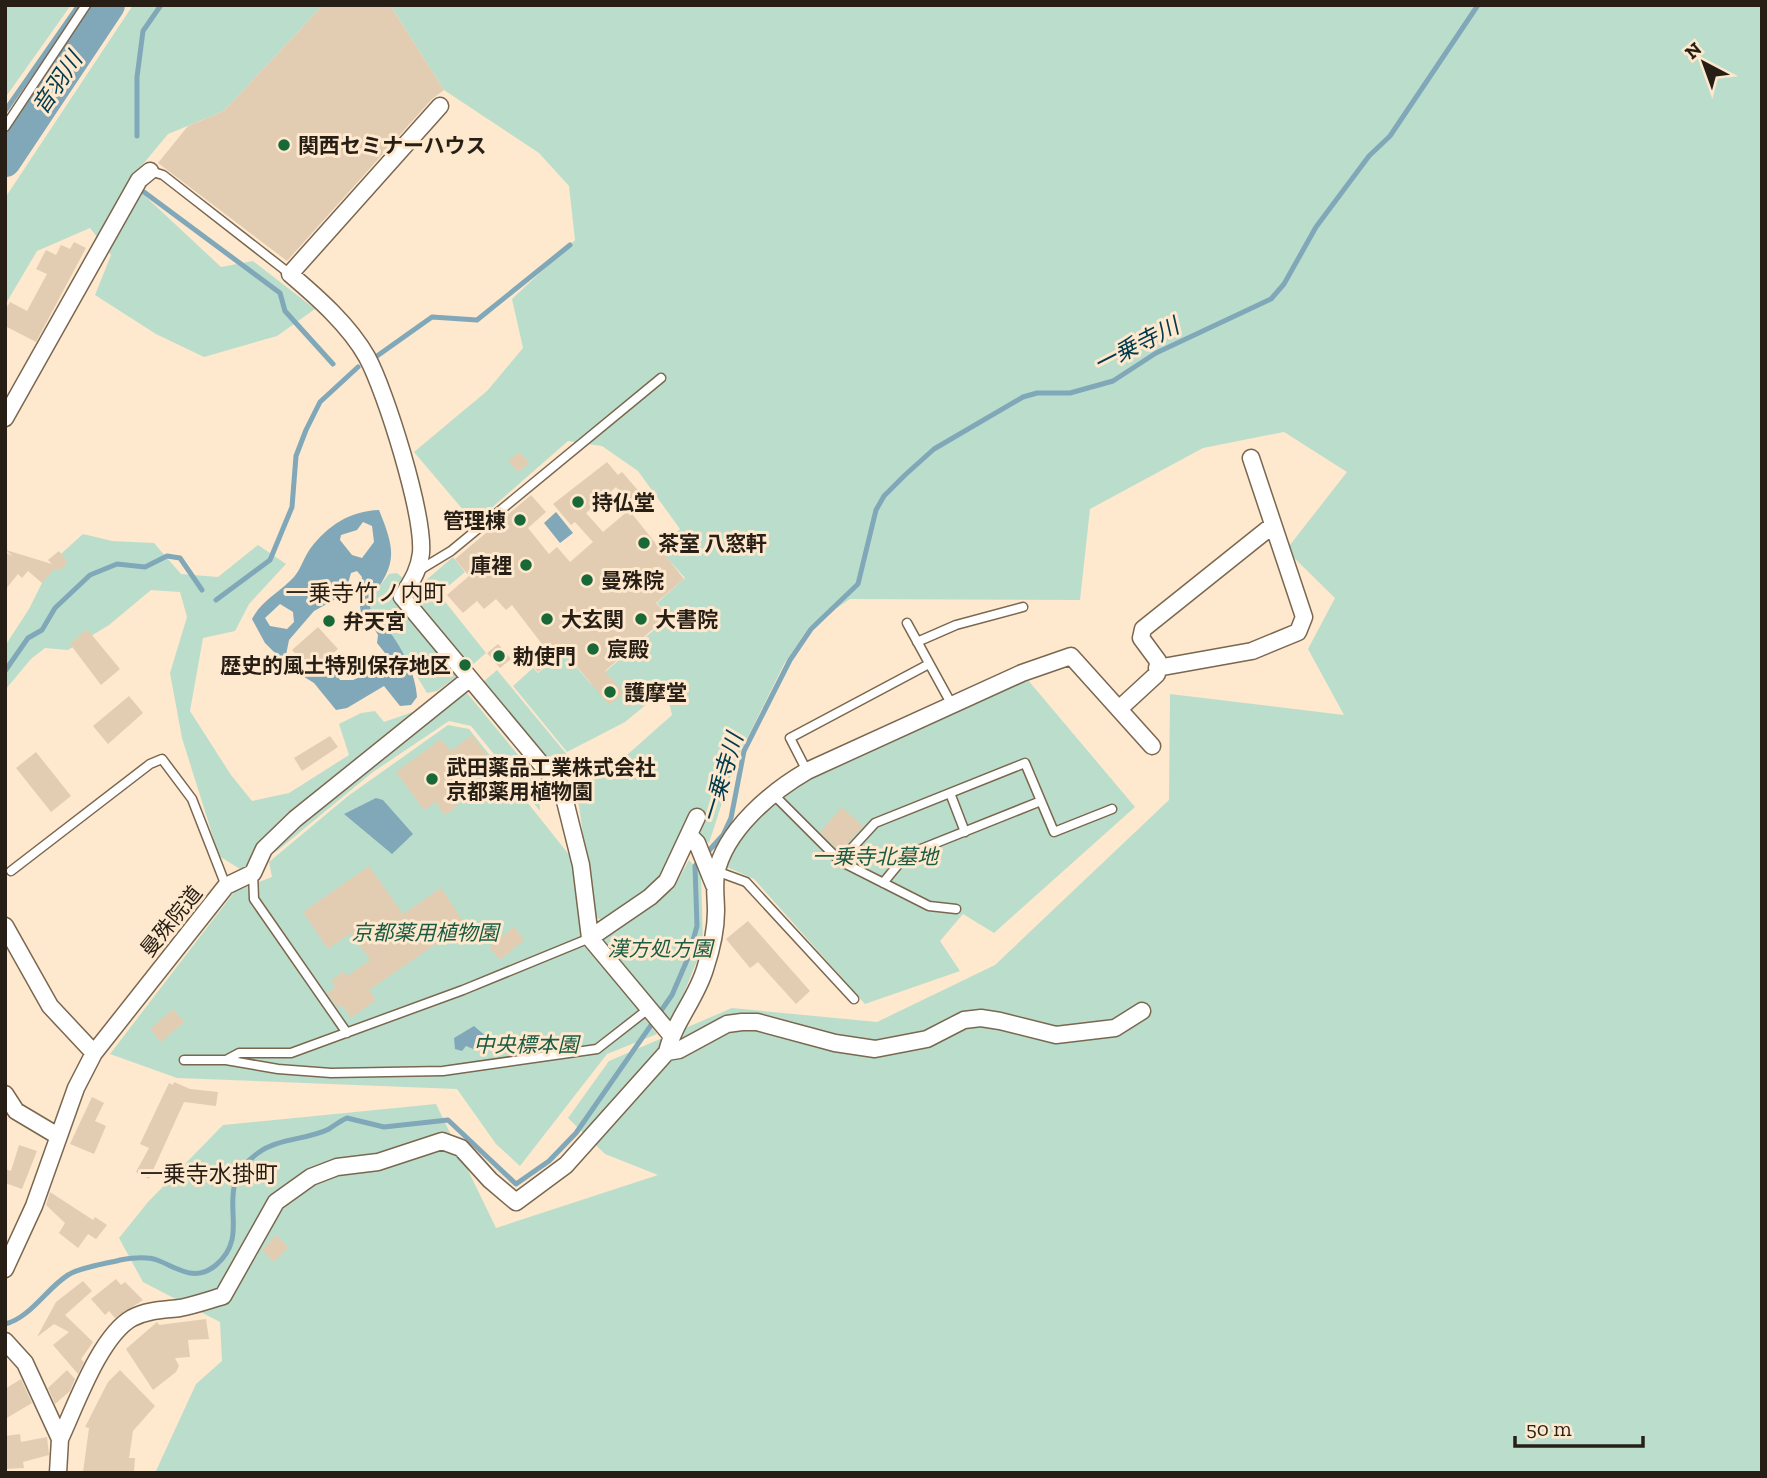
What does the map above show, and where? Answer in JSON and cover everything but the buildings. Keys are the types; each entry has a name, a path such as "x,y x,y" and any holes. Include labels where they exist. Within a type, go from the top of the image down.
{"street":[{"path":"440,106 290,274 320,300 368,358 397,438 413,494 421,550 418,571 402,597 562,789 581,865 590,938 647,1010 671,1035"},
{"path":"5,418 139,180 150,171"},
{"path":"1157,668 1252,651 1298,632 1304,617 1251,458"},
{"path":"1119,709 1157,674 1158,661 1141,638 1143,629 1273,524"},
{"path":"712,875 754,810 772,793 807,771 1022,673 1071,656 1152,746"},
{"path":"253,873 264,849 295,819 470,679"},
{"path":"590,938 650,897 667,881 693,839 697,817"},
{"path":"58,1473 60,1438 107,1342 120,1327 133,1318 154,1310 183,1307 223,1296 276,1202 311,1177 337,1167 378,1161 442,1141 461,1148 489,1181 516,1202 566,1165 667,1052 671,1035 688,1010 705,972 713,940 712,875 693,839"},
{"name":"曼殊院道","path":"5,1269 34,1206 58,1136 94,1053 226,886 253,873"},
{"path":"5,926 50,1006 94,1053"},
{"path":"667,1052 679,1050 727,1024 742,1022 757,1022 835,1043 875,1049 926,1039 972,1019 1000,1021 1055,1035 1115,1028 1142,1011"},
{"path":"5,1094 16,1111 58,1136"},
{"path":"5,1341 25,1363 60,1438"}],"lane":[{"path":"5,127 86,5"},
{"path":"150,171 163,174 290,274"},
{"path":"418,571 451,551 662,378"},
{"path":"917,642 956,625 1023,607"},
{"path":"907,623 952,705"},
{"path":"807,771 790,738 929,664"},
{"path":"11,871 162,759 192,799 226,886"},
{"path":"840,861 875,823 1025,762 1054,832 1112,809"},
{"path":"772,793 840,861 929,906 956,909"},
{"path":"950,793 965,832"},
{"path":"883,883 906,855 1041,801"},
{"path":"253,873 254,899 347,1033"},
{"path":"712,875 746,881 854,999"},
{"path":"226,1060 239,1053 291,1053 590,938"},
{"path":"184,1060 226,1060 278,1069 331,1073 443,1070 597,1049 647,1010"}],"green space":[{"path":"5,5 71,5 5,98"},
{"path":"133,5 323,5 224,111 168,134 129,181 221,267 253,261 315,309 277,336 204,357 156,334 95,295 111,255 90,228 37,251 5,305 5,198"},
{"path":"390,5 1762,5 1762,1473 155,1473 196,1384 222,1361 220,1322 143,1282 119,1238 148,1202 223,1125 436,1104 496,1228 658,1175 605,1154 568,1118 609,1061 732,1008 877,1022 995,965 1169,800 1170,694 1344,715 1308,649 1335,598 1286,550 1347,472 1284,432 1203,448 1090,509 1080,600 850,599 809,627 784,664 735,763 709,843 684,828 659,885 604,922 594,916 577,791 601,765 619,762 672,715 667,695 653,699 625,722 567,752 513,686 533,668 538,673 563,651 591,684 669,617 657,603 685,578 658,548 680,529 638,471 602,446 568,441 480,518 470,518 414,452 487,391 523,348 512,299 575,240 569,186 539,153 444,90"},
{"path":"83,534 112,541 154,543 181,574 218,577 258,545 286,564 249,604 235,631 203,638 190,711 231,775 252,801 289,793 349,755 339,724 361,713 375,711 384,722 467,693 538,779 540,811 471,726 449,721 373,772 277,851 240,869 219,856 182,738 170,673 187,617 180,592 151,590 109,625 68,650 45,648 31,659 5,690 5,646 29,609 53,561"},
{"path":"453,557 465,572 439,594 486,653 470,667 411,593"},
{"path":"397,573 404,579 403,585 455,671 456,677 437,691 427,693 391,634 373,620 368,601 389,574"},
{"path":"497,670 578,768 564,781 483,682"},
{"name":"一乗寺北墓地","path":"1022,673 1135,807 994,933 963,914 940,941 960,971 865,1004 754,879 720,864 780,787"},
{"name":"京都薬用植物園","path":"448,725 469,729 578,866 583,940 657,1034 607,1054 520,1166 496,1144 457,1089 177,1078 110,1054 235,891 272,877 269,862 348,796"},
{"name":"漢方処方園","path":"689,860 701,874 703,946 671,1025 602,940 673,889"}],"water":[{"path":"379,510 391,548 389,568 369,601 372,616 392,635 405,657 412,673 417,697 411,705 400,706 384,686 347,708 336,710 314,683 290,668 265,643 252,619 266,602 294,577 310,549 324,533 349,516","holes":["363,522 372,526 374,542 362,558 352,555 340,540 341,535 357,530","357,571 362,577 360,605 364,625 367,630 375,630 378,635 377,643 393,663 353,680 340,680 332,667 315,675 292,664 286,655 289,640 314,611 345,594 351,573","280,604 293,612 294,622 287,629 270,626 265,618"]},
{"path":"556,512 573,533 560,543 544,523"},
{"path":"376,798 383,800 413,834 392,854 344,814"},
{"path":"474,1026 489,1039 489,1046 478,1051 466,1046 462,1051 455,1049 454,1038"}],"waterway":[{"path":"5,111 79,5"},
{"name":"音羽川","path":"5,161 109,5"},
{"path":"137,136 137,77 143,31 161,5"},
{"name":"一乗寺川","path":"5,1324 22,1316 68,1275 86,1268 143,1258 157,1260 186,1272 201,1273 208,1270 227,1252 232,1238 233,1196 243,1167 266,1148 320,1133 347,1118 384,1127 448,1120 516,1184 549,1161 576,1133 672,995 688,958 697,926 695,866 723,835 731,818 744,751 790,660 811,629 858,584 876,510 884,496 934,449 1023,397 1037,393 1070,393 1113,381 1156,353 1271,299 1284,284 1316,227 1369,156 1390,136 1478,5"},
{"path":"144,192 280,293 285,311 333,364"},
{"path":"377,356 432,317 477,320 570,245"},
{"path":"216,600 270,560 292,507 296,456 306,430 320,402 358,367"},
{"path":"5,671 28,638 42,630 55,608 90,575 117,564 145,567 167,556 180,558 202,590"}],"place":[{"name":"関西セミナーハウス","path":"284,145"},
{"name":"持仏堂","path":"578,502"},
{"name":"管理棟","path":"520,520"},
{"name":"茶室 八窓軒","path":"644,543"},
{"name":"庫裡","path":"526,565"},
{"name":"曼殊院","path":"587,580"},
{"name":"大玄関","path":"547,619"},
{"name":"大書院","path":"641,619"},
{"name":"弁天宮","path":"329,621"},
{"name":"宸殿","path":"593,649"},
{"name":"勅使門","path":"499,656"},
{"name":"歴史的風土特別保存地区","path":"465,665"},
{"name":"護摩堂","path":"610,692"},
{"name":"武田薬品工業株式会社 京都薬用植物園","path":"432,779"}],"district":[{"name":"一乗寺竹ノ内町","path":"366,593"},
{"name":"一乗寺水掛町","path":"209,1174"}],"park label":[{"name":"中央標本園","path":"526,1044"}]}
